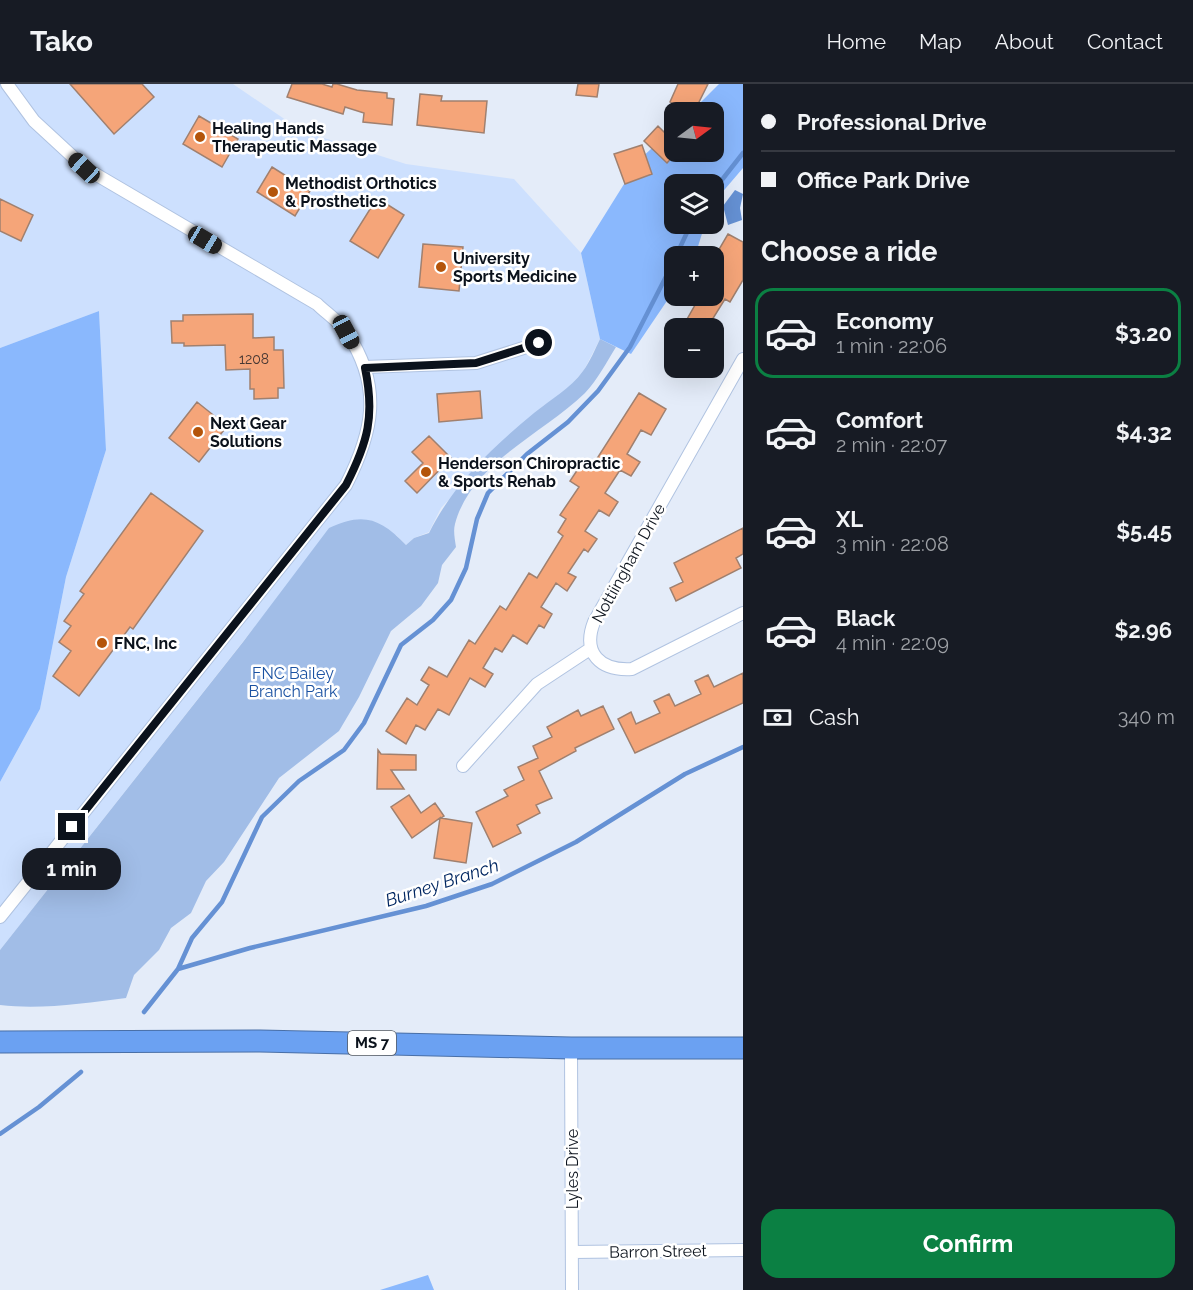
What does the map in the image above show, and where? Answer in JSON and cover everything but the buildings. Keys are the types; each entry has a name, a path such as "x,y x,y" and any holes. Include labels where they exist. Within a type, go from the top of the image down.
{"highway":[{"name":"MS 7","path":"0,1042 260,1041 571,1048 743,1048"}],"street":[{"path":"0,917 346,485 362,454 371,421 371,394 365,368 346,332 317,304 84,168 34,121 7,84"},
{"path":"365,368 476,363 539,343"},
{"name":"Nottiingham Drive","path":"590,649 588,637 594,622 743,359"},
{"path":"463,766 537,684 590,649 602,662 622,670 633,669 743,613"},
{"name":"Lyles Drive","path":"571,1048 572,1290"},
{"name":"Barron Street","path":"573,1252 743,1250"}],"shaded area":[{"path":"0,84 233,84 302,131 406,164 514,179 581,253 600,339 584,370 567,390 543,406 502,442 441,508 429,532 414,538 406,545 396,535 275,601 0,950 0,782 40,709 66,577 106,450 99,311 0,348"},
{"path":"719,84 743,84 743,168 724,190 724,174 664,174 664,234 702,234 698,246 664,246 664,305 631,354 600,339 581,253 639,160 664,137 664,162 724,162 724,102 701,102"},
{"path":"735,190 743,194 740,208 742,220 728,225 724,205"},
{"path":"99,311 106,450 66,577 40,709 0,782 0,348"},
{"path":"428,1275 434,1290 380,1290"}],"green space":[{"name":"FNC Bailey Branch Park","path":"600,339 616,347 602,371 585,393 510,451 476,484 463,503 455,524 456,547 442,565 438,583 421,606 391,631 359,697 339,731 279,778 224,862 206,881 191,913 171,928 159,950 134,975 126,998 47,1006 0,1005 0,950 243,642 329,528 352,520 371,520 388,529 406,545 414,538 429,533 450,498 475,467 518,426 578,377 586,367"}],"waterway":[{"path":"724,177 743,153"},
{"path":"681,246 686,234"},
{"path":"144,1012 178,969 192,938 222,902 262,817 299,781 344,750 364,723 401,645 433,620 451,600 466,568 477,519 488,493 527,454 568,422 598,391 630,347 664,281"},
{"name":"Burney Branch","path":"178,969 250,948 426,906 492,884 576,842 685,774 743,747"},
{"name":"Burney Branch","path":"0,1134 39,1107 81,1072"}],"place":[{"name":"Healing Hands Therapeutic Massage","path":"200,137"},
{"name":"Methodist Orthotics & Prosthetics","path":"273,192"},
{"name":"University Sports Medicine","path":"441,267"},
{"name":"Next Gear Solutions","path":"198,432"},
{"name":"Henderson Chiropractic & Sports Rehab","path":"426,472"},
{"name":"FNC, Inc","path":"102,643"}],"route":[{"path":"72,827 346,485 362,454 371,421 371,394 365,368 476,363 539,343"}]}
